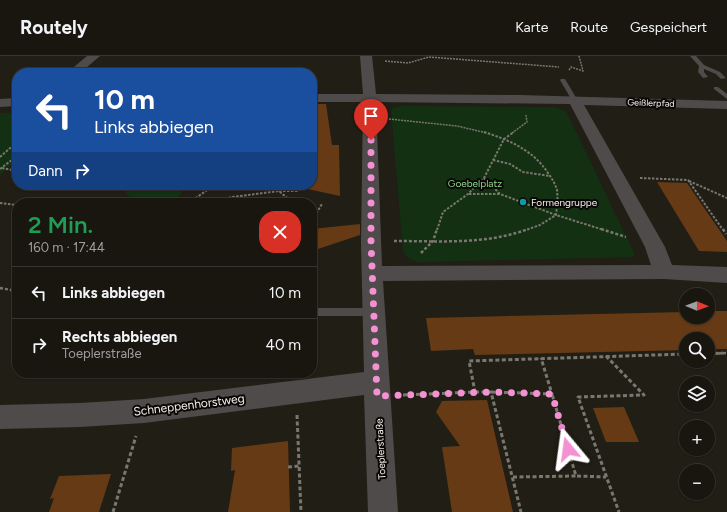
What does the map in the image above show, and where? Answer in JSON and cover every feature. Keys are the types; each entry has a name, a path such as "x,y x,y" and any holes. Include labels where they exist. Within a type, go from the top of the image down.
{"street":[{"path":"80,68 94,56"},
{"name":"Toeplerstraße","path":"366,56 371,108 371,241 383,512"},
{"path":"317,99 371,108 527,100 575,101 655,247 664,272"},
{"name":"Geißlerpfad","path":"575,101 727,105"},
{"path":"0,102 12,102"},
{"path":"372,274 664,272 727,275"},
{"name":"Schneppenhorstweg","path":"0,417 80,416 377,389"}],"lane":[{"path":"693,56 702,66 718,73 723,78"},
{"path":"702,66 701,72 705,77"},
{"path":"563,80 575,101"},
{"path":"716,88 727,97"},
{"path":"317,312 374,312"}],"path":[{"path":"381,61 408,63 429,57 571,67 584,71 579,56"},
{"path":"563,80 571,67"},
{"path":"433,241 443,212 468,194 484,178 504,139 527,122 525,107 527,100"},
{"path":"371,108 463,126 485,132 515,144 536,158 555,183 556,215"},
{"path":"0,157 12,147"},
{"path":"1,168 12,160"},
{"path":"493,160 510,164 523,172 550,176"},
{"path":"1,168 12,170"},
{"path":"484,178 500,194"},
{"path":"617,178 688,180 727,198"},
{"path":"688,180 727,234"},
{"path":"196,198 207,190"},
{"path":"228,198 279,191 299,190"},
{"path":"279,191 287,198"},
{"path":"468,194 500,194 556,215 655,247"},
{"path":"0,203 12,204"},
{"path":"317,212 322,204"},
{"path":"371,241 476,239 509,234 532,228 556,215"},
{"path":"0,288 12,290"},
{"path":"715,354 727,353"},
{"path":"476,392 469,361 679,354"},
{"path":"606,356 644,395 578,397 619,512"},
{"path":"541,358 576,476"},
{"path":"377,389 552,394"},
{"path":"491,392 521,512"},
{"path":"113,512 144,411"},
{"path":"297,415 301,512"},
{"path":"288,467 299,466"},
{"path":"513,477 606,477"}],"green space":[{"name":"Goebelplatz","path":"401,106 554,107 566,111 635,255 632,257 419,262 410,258 403,250 391,111 392,108"},
{"path":"0,113 12,113 12,165 0,175"},
{"path":"125,190 183,190 177,198 132,198"}],"building":[{"path":"317,104 326,104 332,145 339,145 340,196 312,190 317,190"},
{"path":"657,182 687,183 727,241 727,252 699,251"},
{"path":"360,224 360,235 317,249 317,228"},
{"path":"715,311 727,311 727,349 715,349 715,332 679,332 679,350 475,355 473,349 431,351 426,318 679,312 679,324 715,324"},
{"path":"487,400 513,512 452,512 442,447 460,446 436,412 442,401"},
{"path":"624,407 639,442 606,442 593,408"},
{"path":"288,441 290,512 228,512 235,470 231,471 232,448"},
{"path":"111,474 99,512 49,512 54,498 50,499 59,476"}],"place":[{"name":"Formengruppe","path":"523,202"}],"route":[{"path":"371,140 371,241 377,396 476,392 552,394 568,449"}]}
